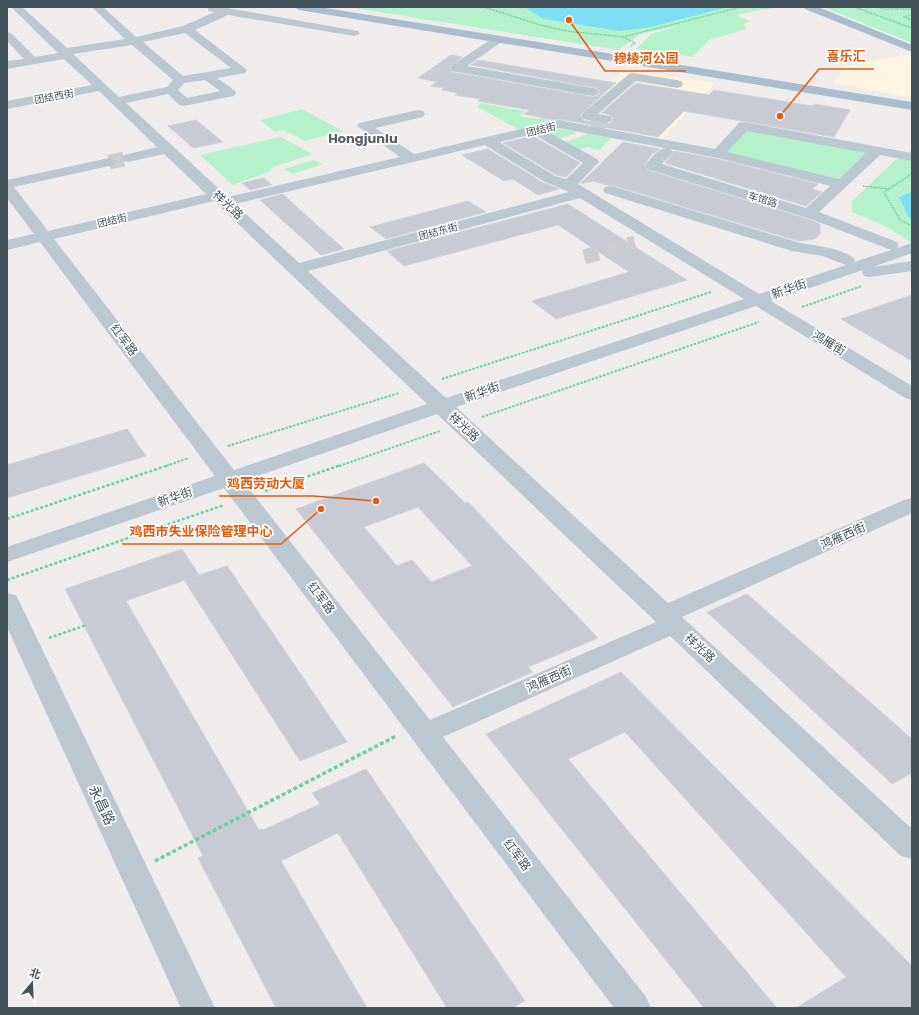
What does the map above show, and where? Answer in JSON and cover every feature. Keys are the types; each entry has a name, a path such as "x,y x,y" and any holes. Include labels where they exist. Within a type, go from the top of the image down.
{"main road":[{"path":"299,7 912,106"},
{"path":"324,7 912,101"},
{"path":"809,7 912,49"}],"street":[{"path":"97,7 180,80"},
{"path":"202,7 354,33"},
{"path":"7,15 20,11"},
{"name":"祥光路","path":"20,11 912,847"},
{"path":"7,65 134,41 188,29 227,11"},
{"path":"116,101 171,90 180,80 241,70 188,29"},
{"path":"7,35 33,60"},
{"path":"499,39 456,68 568,93 593,92"},
{"path":"171,90 184,102 230,93 207,76"},
{"path":"483,87 496,77"},
{"path":"605,119 588,116 633,77 677,84"},
{"name":"团结西街","path":"9,101 102,88"},
{"path":"412,159 364,126 418,114"},
{"name":"团结街","path":"7,245 412,159 559,124 718,154 841,184 809,213"},
{"path":"718,154 744,126 912,157"},
{"path":"558,143 591,129"},
{"path":"535,130 592,162 575,189"},
{"name":"鸿雁街","path":"488,141 550,179 575,189 912,394"},
{"path":"129,158 168,149"},
{"path":"846,180 876,151"},
{"name":"车馆路","path":"666,152 652,166 809,213 890,245"},
{"path":"7,184 109,162"},
{"name":"红军路","path":"7,188 634,1008"},
{"name":"团结东街","path":"295,269 575,189"},
{"path":"610,190 798,248 825,252 847,260"},
{"path":"634,243 655,238"},
{"name":"新华街","path":"7,541 220,467 912,238"},
{"name":"新华街","path":"745,293 819,279 912,248"},
{"path":"819,279 912,266"},
{"name":"新华街","path":"7,555 220,467"},
{"name":"鸿雁西街","path":"421,729 669,619 912,505"},
{"name":"永昌路","path":"7,601 198,1008"}],"path":[{"path":"484,7 540,25 566,31 623,37 741,7"},
{"path":"854,7 912,28"},
{"path":"878,7 883,9 912,9"},
{"path":"912,15 904,17 912,20"},
{"path":"623,37 635,43"},
{"path":"912,174 884,192 900,220 912,226"},
{"path":"7,518 220,467 745,293"},
{"path":"28,646 86,625"},
{"path":"134,872 421,729"}],"shaded area":[{"path":"910,54 912,55 912,98 834,83 846,66"},
{"path":"626,69 715,83 661,141 562,123"}],"green space":[{"path":"348,7 777,7 736,15 750,21 743,24 747,29 709,40 692,57 636,49 651,34 679,26 642,33 618,50"},
{"path":"823,7 912,7 912,43"},
{"path":"575,91 589,93 552,123 520,130 477,107 481,103 525,111 519,116 539,119"},
{"path":"302,109 343,131 305,141 283,130 275,132 260,120"},
{"path":"555,128 578,132 560,139 543,131"},
{"path":"744,129 875,154 846,182 724,153"},
{"path":"589,133 612,137 600,150 586,147 579,150 566,142"},
{"path":"280,137 313,154 270,168 273,170 233,185 200,155"},
{"path":"903,153 912,155 912,243 887,227 852,212 852,201"},
{"path":"314,160 323,164 293,174 284,169"}],"water":[{"path":"524,7 728,7 651,27 619,31 544,19"},
{"path":"912,192 912,220 909,218 899,197"}],"building":[{"path":"451,55 462,57 449,67 452,72 593,97 600,93 597,88 471,65 478,60 616,83 580,115 583,120 605,124 611,123 613,118 610,115 601,113 636,83 709,95 714,90 812,106 814,104 850,110 834,137 684,111 658,137 524,114 530,110 478,101 481,99 455,95 458,93 442,90 444,88 431,86 438,82 418,78"},
{"path":"196,120 223,142 193,148 168,126"},
{"path":"533,136 580,163 566,177 556,175 503,143"},
{"path":"623,142 660,149 652,154 644,165 647,170 811,220 820,224 820,234 815,239 798,241 615,186 593,181 580,184"},
{"path":"488,149 544,183 559,189 538,195 513,179 504,181 462,155"},
{"path":"674,151 718,159 818,184 812,189 822,192 806,206 665,163"},
{"path":"264,178 272,185 250,190 242,183"},
{"path":"283,194 344,249 321,255 260,200"},
{"path":"468,201 486,212 386,239 370,227"},
{"path":"568,204 687,280 556,319 532,301 629,272 558,225 404,266 387,251"},
{"path":"912,295 912,361 841,319"},
{"path":"127,429 146,456 7,498 7,465"},
{"path":"424,463 465,503 468,502 598,638 528,667 533,672 453,707 296,509","holes":["418,507 472,566 431,582 412,560 397,566 364,527"]},
{"path":"182,549 199,575 126,601 259,830 263,830 320,804 312,793 366,769 525,1001 512,1008 447,1008 338,833 281,861 367,1008 276,1008 198,858 203,856 65,589"},
{"path":"227,566 347,742 300,761 184,580"},
{"path":"747,594 912,739 912,773 892,784 707,612"},
{"path":"621,672 912,966 912,1008 796,1008 846,977 625,732 568,759 777,1008 704,1008 486,734"}],"tunnel":[{"path":"593,128 604,120"},
{"path":"109,162 129,158"},
{"path":"584,257 635,243"}],"place":[{"name":"穆棱河公园","path":"569,20"},
{"name":"喜乐汇","path":"780,116"},
{"name":"鸡西劳动大厦","path":"376,501"},
{"name":"鸡西市失业保险管理中心","path":"321,509"}],"district":[{"name":"Hongjunlu","path":"363,138"}]}
